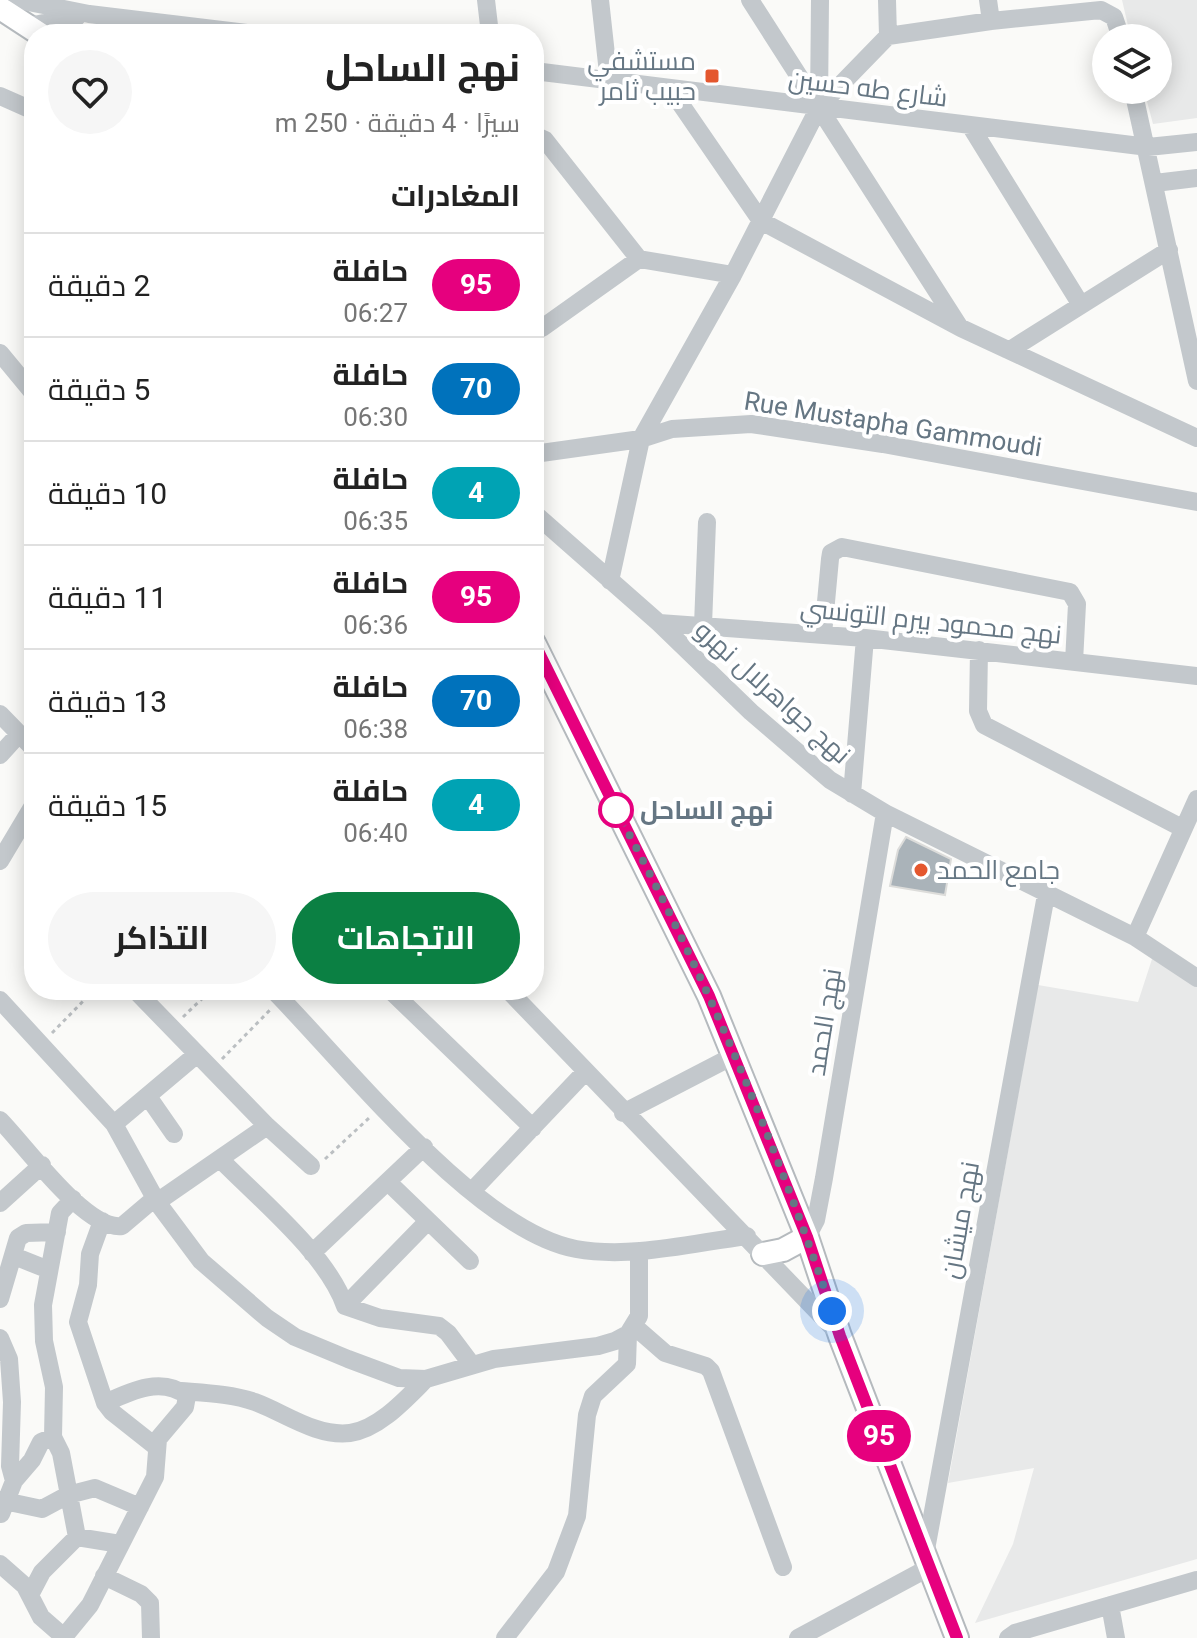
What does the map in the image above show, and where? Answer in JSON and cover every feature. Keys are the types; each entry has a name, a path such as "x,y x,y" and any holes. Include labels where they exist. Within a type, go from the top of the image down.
{"main road":[{"path":"0,8 25,24"},
{"path":"544,664 709,996 735,1055 807,1237 840,1336 957,1638"},
{"path":"763,1254 783,1250 807,1237"}],"street":[{"path":"18,0 89,14 172,24"},
{"path":"486,0 489,24"},
{"path":"600,0 609,82"},
{"path":"750,0 961,328"},
{"path":"819,107 820,0"},
{"path":"887,0 888,36"},
{"path":"988,0 991,21"},
{"path":"610,581 641,439 733,275 819,107 888,36 991,21 1101,10 1114,17 1116,24"},
{"path":"55,24 89,14"},
{"name":"شارع طه حسين","path":"544,72 1148,147 1197,142"},
{"path":"671,90 761,221 961,328 1197,438"},
{"path":"0,96 24,107"},
{"path":"1137,104 1197,381"},
{"path":"971,127 1081,305"},
{"path":"544,140 639,259 733,275"},
{"path":"1155,183 1197,178"},
{"path":"1010,350 1169,250"},
{"path":"544,327 639,259"},
{"path":"0,353 24,382"},
{"name":"Rue Mustapha Gammoudi","path":"544,453 641,439 672,429 751,424 883,444 1197,502"},
{"name":"نهج جواهرلال نهرو","path":"544,522 659,623 808,763 852,794 1046,895 1135,937 1197,978"},
{"path":"703,625 707,522"},
{"path":"823,634 831,553 842,547 1070,592 1077,604 1074,662"},
{"name":"نهج محمود بيرم التونسي","path":"659,623 865,638 1197,676"},
{"path":"852,794 865,638"},
{"path":"979,650 978,711 984,725 1182,828"},
{"path":"0,714 24,739"},
{"path":"0,755 19,734"},
{"path":"1135,937 1197,799"},
{"name":"نهج الحمد","path":"807,1237 816,1220 824,1178 885,813"},
{"path":"0,861 24,821"},
{"name":"نهج ميشان","path":"928,1561 1046,895"},
{"path":"0,1000 114,1124 156,1200 201,1261 267,1318 295,1337 399,1378 426,1379 472,1365 524,1355 598,1346 631,1330"},
{"path":"145,1000 267,1126 311,1166"},
{"path":"283,1000 424,1147 472,1191 524,1231 578,1250 639,1251 747,1236"},
{"path":"400,1000 533,1128"},
{"path":"518,1000 840,1336"},
{"path":"114,1124 149,1098 196,1055"},
{"path":"623,1113 735,1055"},
{"path":"472,1191 586,1071"},
{"path":"149,1098 174,1134"},
{"path":"3,1128 73,1199 115,1227 122,1226 267,1126"},
{"path":"312,1253 424,1147"},
{"path":"220,1159 312,1253 332,1277 345,1306 380,1318 439,1326 472,1365"},
{"path":"0,1203 42,1165"},
{"path":"791,1199 824,1178"},
{"path":"389,1183 470,1261"},
{"path":"73,1199 60,1213 43,1305 44,1341 54,1387 53,1437 61,1453 77,1537"},
{"path":"102,1221 90,1254 88,1285 78,1322 105,1403 155,1446"},
{"path":"345,1306 428,1221"},
{"path":"2,1288 18,1238 26,1233 57,1232"},
{"path":"505,1638 556,1572 577,1516 585,1463 587,1415 593,1396 627,1364 631,1330 640,1303 639,1251"},
{"path":"14,1256 49,1270"},
{"path":"631,1330 665,1353 706,1366 711,1371 783,1567"},
{"path":"0,1338 9,1359 12,1402 10,1466 14,1481"},
{"path":"105,1403 144,1387 181,1391 252,1401 298,1423 330,1432 350,1433 387,1414 426,1379"},
{"path":"0,1564 31,1593 41,1617 63,1637 90,1605 155,1477 155,1446 185,1407 187,1396 181,1391"},
{"path":"53,1437 41,1442 32,1460 14,1481 3,1505 42,1509 68,1495 95,1488 140,1507"},
{"path":"77,1537 120,1544"},
{"path":"31,1593 42,1572 77,1537"},
{"path":"798,1638 928,1561"},
{"path":"104,1576 141,1594 150,1603 151,1638"},
{"path":"1008,1638 1015,1633 1197,1580"},
{"path":"1110,1605 1116,1638"}],"path":[{"path":"41,1044 84,1000"},
{"path":"172,1028 201,1000"},
{"path":"211,1070 272,1000"},
{"path":"311,1166 320,1164 382,1105"}],"shaded area":[{"path":"1122,0 1197,0 1197,118 1153,124 1148,104 1172,104 1172,24 1128,24"},
{"path":"1153,956 1197,985 1197,1559 975,1623 1013,1544 1034,1468 948,1483 1038,985 1138,1002"}],"building":[{"name":"جامع الحمد","path":"906,837 951,859 945,895 890,886 898,850"}],"bus line":[{"name":"95","path":"544,663 709,996 735,1055 807,1237 840,1336 957,1638"}],"place":[{"name":"مستشفي حبيب ثامر","path":"712,76"},
{"name":"نهج الساحل","path":"616,810"},
{"name":"جامع الحمد","path":"921,870"}],"route":[{"path":"616,810 735,1055 807,1237 832,1311"}]}
